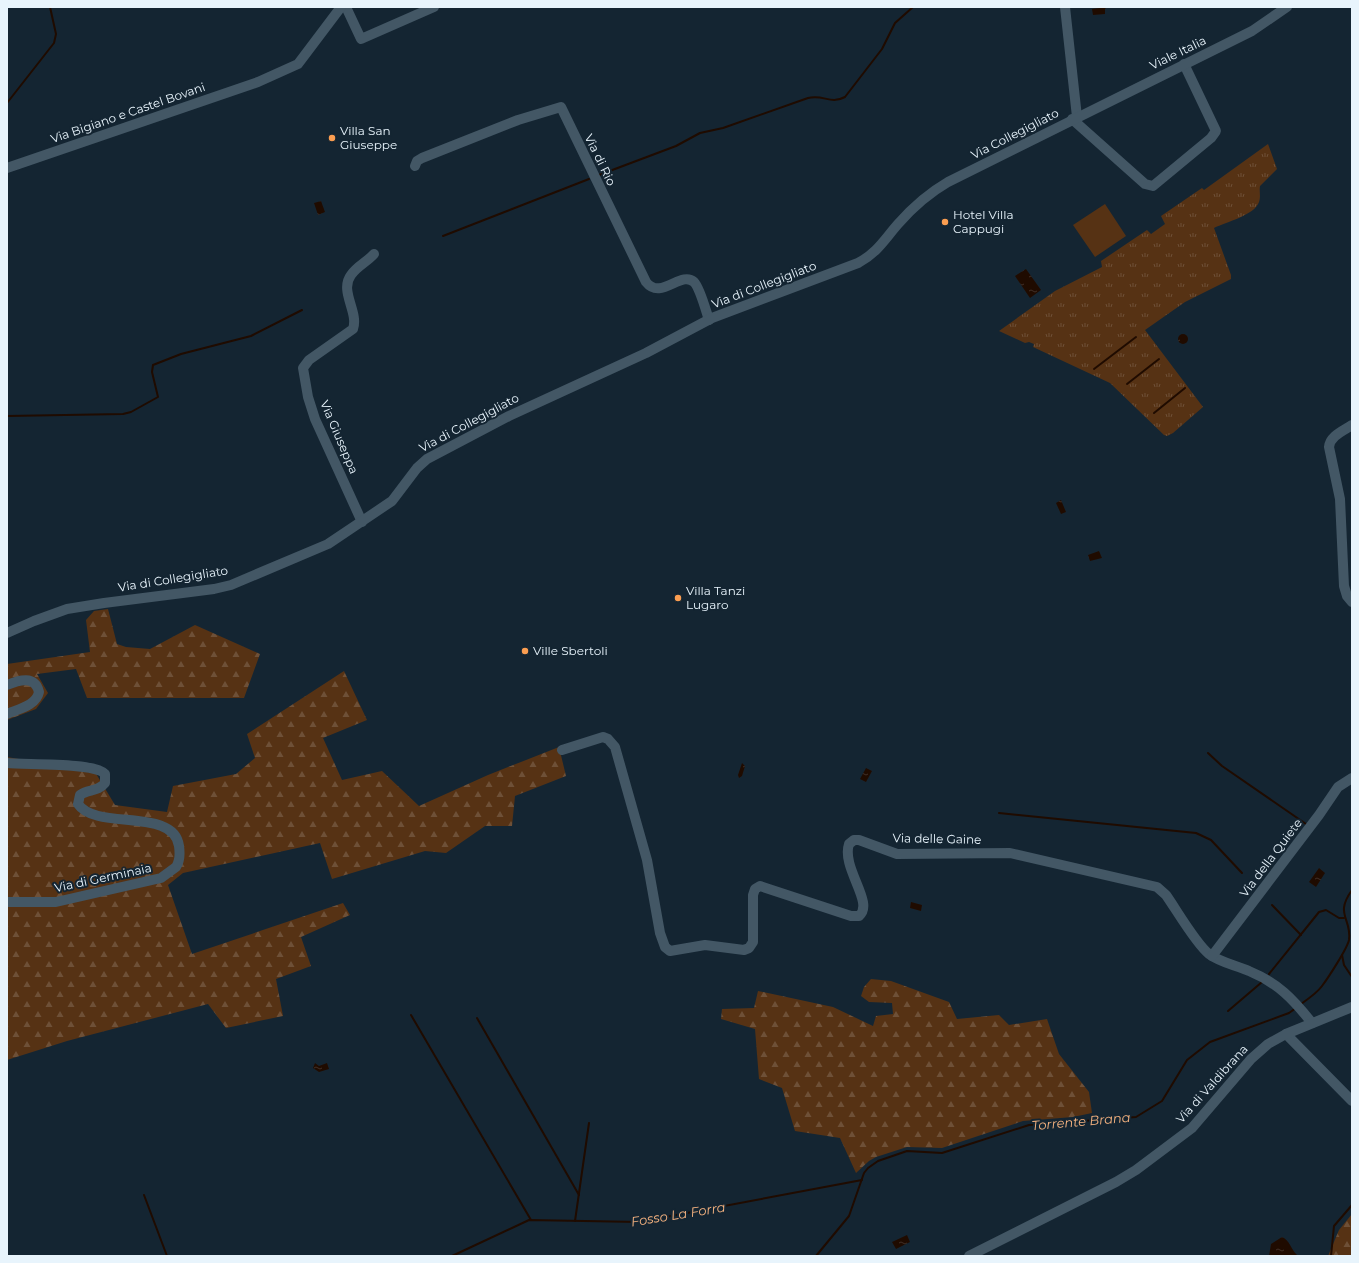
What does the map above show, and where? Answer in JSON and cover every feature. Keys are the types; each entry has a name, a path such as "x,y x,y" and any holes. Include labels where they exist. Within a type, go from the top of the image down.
{"street":[{"name":"Via Bigiano e Castel Bovani","path":"7,168 258,82 298,64 341,7"},
{"path":"346,7 361,39 434,7"},
{"name":"Via Collegigliato","path":"882,245 908,214 940,187 1074,118 1065,7"},
{"name":"Viale Italia","path":"1074,118 1252,31 1287,7"},
{"path":"1074,118 1145,184 1152,186 1211,138 1216,131 1184,64"},
{"name":"Via di Rio","path":"414,166 417,161 422,158 518,120 560,107 646,282 652,288 659,288 686,279 693,281 697,286 709,320"},
{"name":"Via di Collegigliato","path":"7,633 67,609 104,602 214,589 231,585 328,544 392,501 417,468 431,456 508,416 646,353 709,320 858,263 871,255 882,245"},
{"name":"Via Giuseppa","path":"362,522 315,419 308,397 303,368 309,360 353,329 355,319 348,294 347,281 352,273 374,254"},
{"path":"1352,425 1334,437 1330,442 1329,447 1340,499 1348,563 1344,586 1347,596 1352,602"},
{"path":"7,685 22,680 29,680 35,684 39,692 34,702 7,714"},
{"name":"Via delle Gaine","path":"562,750 603,737 608,739 615,747 647,860 660,933 667,950 705,945 744,950 748,949 752,945 752,897 755,889 759,886 765,886 853,917 858,916 863,912 864,902 848,859 849,845 856,840 897,854 1016,854 1148,884 1158,884 1168,889 1180,915 1204,948 1212,956 1268,980 1284,991 1312,1023"},
{"name":"Via di Germinaia","path":"7,763 63,765 100,770 105,774 105,783 99,789 80,795 78,804 89,812 167,828 174,834 178,842 179,860 176,867 161,878 56,902 7,902"},
{"name":"Via della Quiete","path":"1212,956 1319,815 1338,787 1352,778"},
{"name":"Via di Valdibrana","path":"969,1256 1116,1182 1136,1170 1192,1128 1256,1054 1268,1044 1286,1034 1352,1007"},
{"path":"1286,1034 1352,1101"}],"green space":[{"path":"1268,144 1277,169 1260,186 1260,200 1256,207 1240,218 1214,228 1231,275 1231,279 1185,302 1145,330 1203,407 1173,433 1167,436 1164,435 1110,383 1033,347 1034,344 1029,342 1025,343 999,331 1055,291 1102,267 1101,261 1147,230 1151,234 1165,224 1161,216 1202,188 1204,190"},
{"path":"1105,204 1126,236 1095,257 1073,225"},
{"path":"108,609 117,644 126,647 150,649 195,625 260,654 244,698 87,698 76,669 37,674 48,693 36,709 7,720 7,664 90,652 86,620 94,611"},
{"path":"344,671 367,720 323,738 342,780 382,771 419,806 488,775 559,747 566,776 515,796 512,826 485,826 446,853 425,851 332,879 320,843 183,873 168,885 192,954 343,903 350,915 301,937 311,966 276,979 283,1016 226,1028 208,1004 67,1041 7,1060 7,757 95,772 115,805 167,812 173,786 236,774 255,758 247,734"},
{"path":"871,979 891,981 949,1002 957,1019 999,1015 1009,1025 1047,1019 1059,1054 1089,1092 1092,1113 1073,1117 1023,1121 942,1148 907,1147 876,1157 869,1161 856,1173 840,1138 795,1131 782,1088 759,1079 755,1029 721,1019 722,1009 754,1008 758,991 833,1007 873,1026 876,1016 893,1014 892,1003 869,1002 861,996 864,987"},
{"path":"1352,1214 1352,1256 1328,1256 1339,1230"}],"water":[{"path":"1107,7 1105,9 1105,14 1093,15 1092,9"},
{"path":"321,201 325,212 318,215 314,203"},
{"path":"1026,269 1041,290 1030,298 1015,276"},
{"path":"1181,334 1185,334 1187,335 1187,343 1181,344 1178,341 1178,337"},
{"path":"1061,500 1066,512 1061,514 1056,503"},
{"path":"1099,551 1102,558 1090,561 1088,555"},
{"path":"742,763 745,766 742,776 739,778 738,775"},
{"path":"866,768 872,771 866,782 860,779"},
{"path":"1319,868 1325,873 1316,887 1309,882"},
{"path":"911,902 922,905 921,911 910,908"},
{"path":"315,1063 319,1066 327,1063 329,1069 319,1072 313,1068"},
{"path":"907,1235 910,1242 896,1249 892,1242"},
{"path":"1282,1237 1287,1240 1298,1256 1269,1256 1271,1244"}],"waterway":[{"path":"7,103 54,43 56,34 50,7"},
{"path":"599,175 676,146 700,133 723,128 808,98 818,97 835,100 845,97 882,49 895,23 913,7"},
{"path":"443,236 589,179"},
{"path":"7,416 123,414 131,412 158,397 152,372 153,365 181,354 251,336 302,310"},
{"path":"1094,369 1136,337"},
{"path":"1127,384 1159,359"},
{"path":"1154,413 1185,388"},
{"path":"1208,753 1222,766 1306,824"},
{"path":"999,813 1196,833 1211,840 1242,873"},
{"name":"Torrente Brana","path":"1301,1004 1322,986 1348,944 1349,933 1344,905 1352,890"},
{"path":"1272,905 1301,935"},
{"path":"1269,974 1319,912 1326,910 1339,918 1344,918"},
{"path":"1342,955 1344,965 1352,977"},
{"path":"1228,1011 1262,982"},
{"name":"Torrente Brana","path":"816,1256 849,1216 864,1173 878,1161 907,1151 942,1153 1029,1125 1136,1117 1162,1101 1187,1060 1210,1042 1289,1013 1296,1008"},
{"path":"411,1015 531,1220"},
{"path":"477,1018 579,1195"},
{"path":"575,1221 589,1123"},
{"name":"Fosso La Forra","path":"452,1256 529,1220 639,1222 862,1180"},
{"path":"144,1195 167,1256"},
{"path":"1331,1256 1334,1226 1352,1205"}],"place":[{"name":"Villa San Giuseppe","path":"332,138"},
{"name":"Hotel Villa Cappugi","path":"945,222"},
{"name":"Villa Tanzi Lugaro","path":"678,598"},
{"name":"Ville Sbertoli","path":"525,651"}]}
